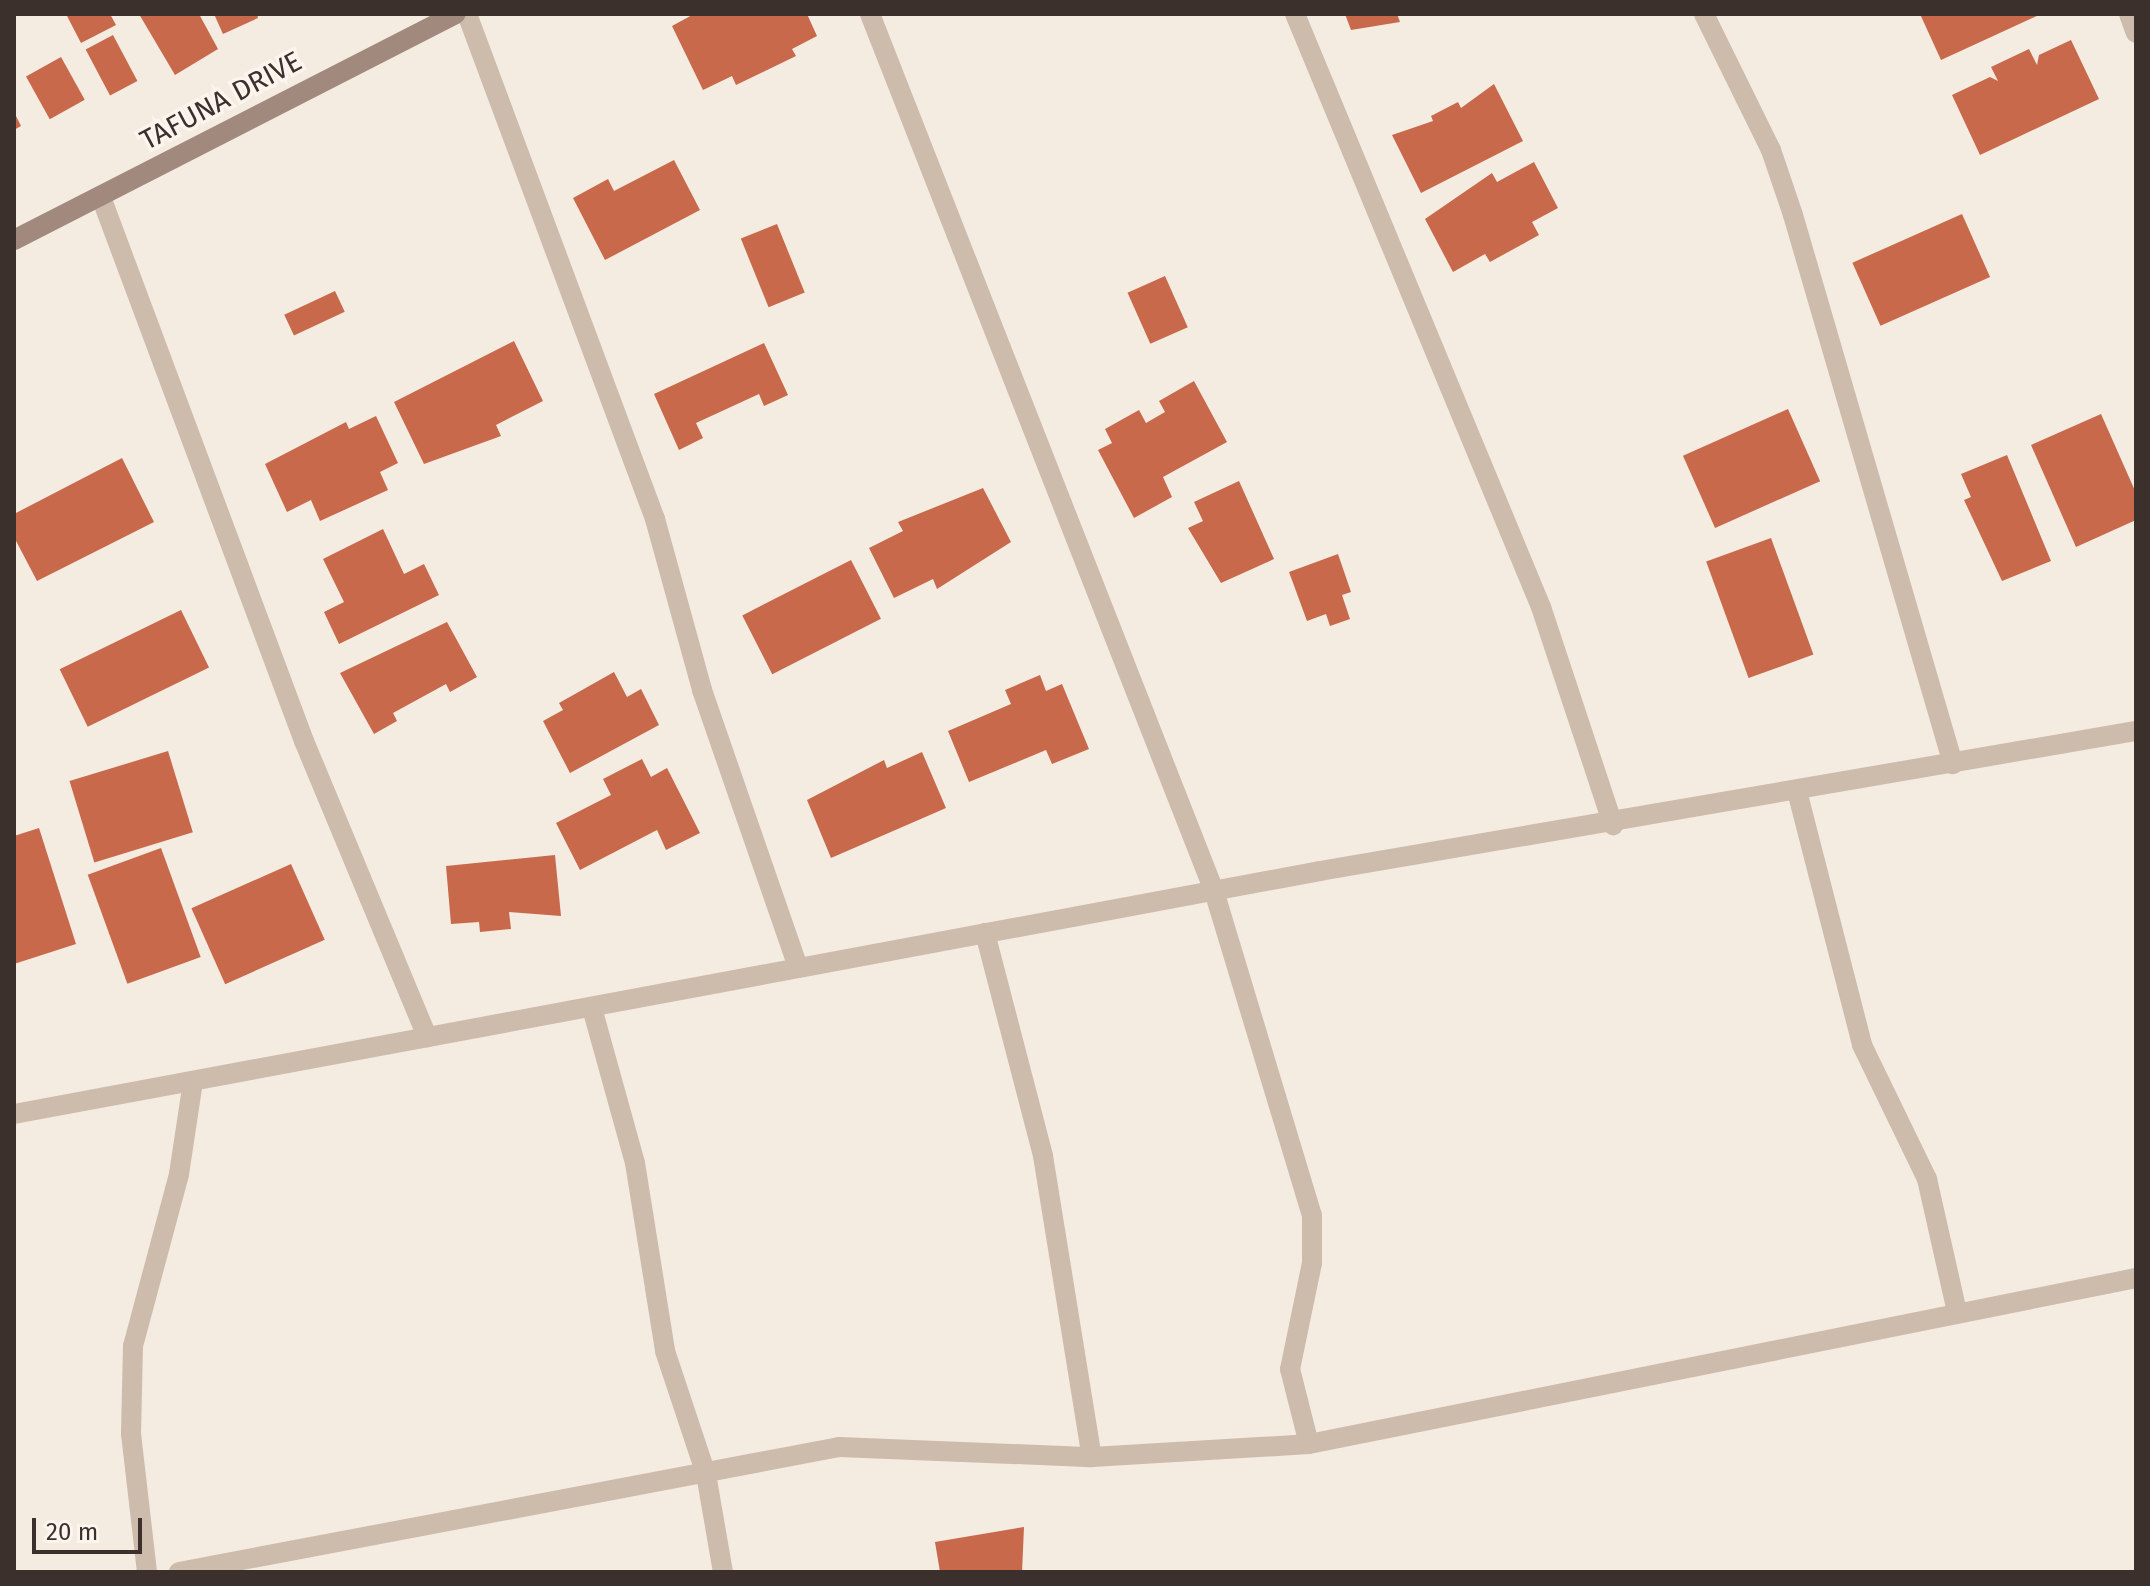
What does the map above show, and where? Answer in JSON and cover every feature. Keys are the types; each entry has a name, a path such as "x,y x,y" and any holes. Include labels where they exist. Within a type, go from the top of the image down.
{"main road":[{"name":"TAFUNA DRIVE","path":"14,240 101,197 244,117 456,14"}],"street":[{"path":"467,14 655,519 702,690 798,968"},
{"path":"870,14 1214,891 1312,1215 1312,1263 1290,1369 1309,1444"},
{"path":"1295,14 1541,607 1613,825"},
{"path":"1704,14 1771,150 1793,215 1953,764"},
{"path":"2129,14 2136,33"},
{"path":"101,197 304,741 427,1037"},
{"path":"14,1114 1214,891 1798,795 2136,731"},
{"path":"1798,795 1853,1017 1927,1179 1957,1312"},
{"path":"985,933 1043,1156 1092,1457"},
{"path":"592,1008 635,1163 665,1351 706,1474 723,1572"},
{"path":"147,1572 131,1434 133,1346 179,1174 193,1081"},
{"path":"179,1572 839,1447 1092,1457 1309,1444 2136,1278"}],"building":[{"path":"66,14 110,14 116,25 81,43"},
{"path":"139,14 199,14 218,49 175,75"},
{"path":"214,14 257,14 258,18 223,34"},
{"path":"694,14 807,14 817,36 792,49 796,56 736,85 732,76 703,90 672,26"},
{"path":"1345,14 1397,14 1400,22 1351,30"},
{"path":"1920,14 2041,14 1941,60"},
{"path":"113,35 137,81 110,95 86,50"},
{"path":"2071,40 2099,99 1980,155 1952,95 1990,77 1998,81 1991,67 2029,49 2037,65 2039,55"},
{"path":"61,57 85,100 50,119 26,76"},
{"path":"1494,84 1523,141 1421,193 1392,135 1433,121 1431,116 1458,102 1461,108"},
{"path":"14,112 21,126 14,130"},
{"path":"674,160 700,210 605,260 573,198 608,179 614,191"},
{"path":"1534,162 1558,208 1532,222 1539,235 1490,262 1485,254 1453,272 1425,219 1492,173 1497,182"},
{"path":"1962,214 1990,277 1880,326 1852,263"},
{"path":"777,224 805,293 769,307 741,239"},
{"path":"1165,276 1188,327 1150,344 1128,293"},
{"path":"335,291 345,312 294,336 284,315"},
{"path":"514,341 543,401 496,425 501,436 424,464 394,402"},
{"path":"764,343 788,395 764,406 759,394 696,423 703,438 679,450 654,394"},
{"path":"1194,381 1227,442 1163,477 1172,497 1134,518 1098,450 1112,443 1105,429 1139,410 1146,423 1165,412 1159,401"},
{"path":"1788,409 1820,481 1715,528 1683,456"},
{"path":"2101,414 2136,493 2136,520 2076,547 2031,445"},
{"path":"376,416 398,463 380,472 388,490 320,521 311,500 287,512 265,464 346,422 349,429"},
{"path":"2007,455 2051,561 2002,581 1964,500 1971,497 1961,474"},
{"path":"122,458 154,522 37,581 14,537 14,514"},
{"path":"1239,481 1274,559 1221,583 1188,528 1203,521 1194,502"},
{"path":"983,488 1011,542 937,589 933,579 894,598 869,548 903,531 898,522"},
{"path":"383,529 404,574 424,564 439,595 339,644 324,612 344,602 323,559"},
{"path":"1771,538 1813,655 1749,678 1706,562"},
{"path":"1338,554 1351,592 1342,595 1350,619 1330,626 1326,614 1307,621 1289,572"},
{"path":"851,560 881,619 772,674 742,615"},
{"path":"181,610 209,668 88,727 60,669"},
{"path":"447,622 477,677 450,692 446,684 393,713 397,721 374,734 340,673"},
{"path":"614,672 627,697 641,689 659,725 570,773 543,721 563,710 559,703"},
{"path":"1040,675 1046,691 1062,684 1089,749 1052,764 1046,750 969,782 948,731 1011,704 1005,690"},
{"path":"168,751 193,832 94,862 70,781"},
{"path":"922,752 946,808 831,858 807,800 884,760 887,768"},
{"path":"642,759 651,777 667,768 700,833 666,850 657,830 580,870 556,823 611,795 603,779"},
{"path":"39,828 76,944 14,964 14,836"},
{"path":"161,848 201,957 127,984 88,875"},
{"path":"555,855 561,916 509,912 511,929 480,932 479,922 451,924 446,866"},
{"path":"291,864 325,940 225,984 191,908"},
{"path":"1024,1527 1022,1572 940,1572 935,1542"}]}
